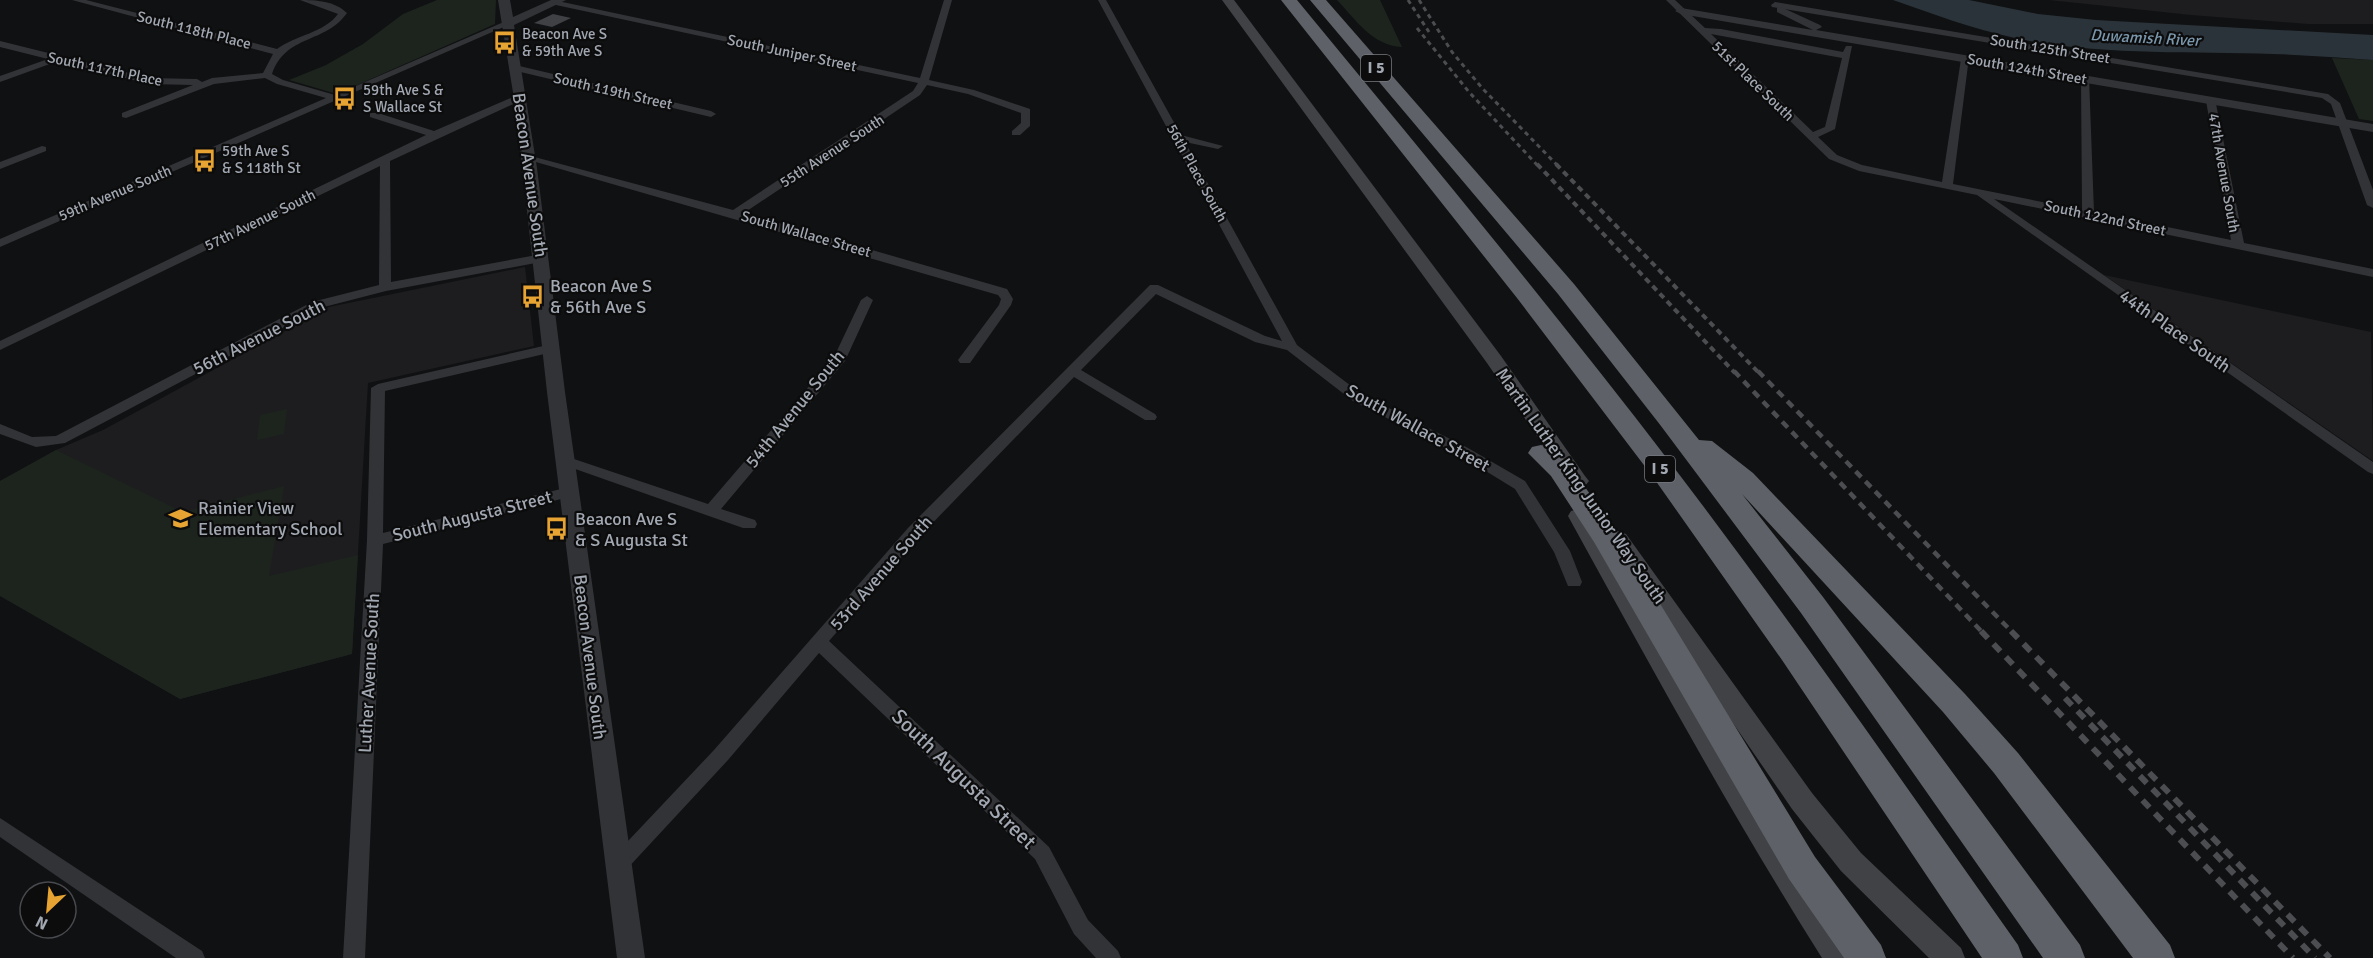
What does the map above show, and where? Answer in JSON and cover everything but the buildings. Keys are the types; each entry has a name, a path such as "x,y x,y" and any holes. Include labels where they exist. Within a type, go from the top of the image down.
{"highway":[{"name":"I 5","path":"1288,0 1454,204 1662,471 1826,699 2004,958"},
{"name":"I 5","path":"1318,0 1566,290 1670,420 1812,605 2066,958"},
{"path":"1670,420 1743,479 1954,702 2006,763 2156,958"},
{"path":"1541,453 1560,470 1605,537 1802,868 1867,958"}],"main road":[{"name":"Martin Luther King Junior Way South","path":"1217,0 1438,305 1541,453 1616,580 1707,745 1781,869 1839,958"},
{"name":"Martin Luther King Junior Way South","path":"1228,0 1494,360 1802,801 1851,862 1950,958"}],"street":[{"name":"South 118th Place","path":"76,0 278,52"},
{"path":"267,75 269,66 278,52 296,40 337,22 341,17 341,10 304,0"},
{"name":"Beacon Avenue South","path":"504,0 542,258 569,492 631,958"},
{"path":"924,82 948,0"},
{"name":"56th Place South","path":"1102,0 1292,347"},
{"name":"51st Place South","path":"1670,0 1838,160"},
{"name":"59th Avenue South","path":"0,243 558,1"},
{"name":"South Juniper Street","path":"558,1 971,92 1026,111 1026,124 1016,133"},
{"path":"1760,24 1779,22 1778,7"},
{"path":"1778,7 1806,27"},
{"name":"South 125th Street","path":"1778,7 2298,90 2325,96 2335,103 2344,123"},
{"name":"South 124th Street","path":"1681,11 1760,24 1806,27 1891,46 2373,128"},
{"path":"1702,31 1848,52 1830,129 1811,136"},
{"name":"South 117th Place","path":"0,44 164,83 212,81"},
{"path":"0,79 56,59"},
{"path":"1947,186 1966,59"},
{"name":"South 119th Street","path":"515,68 711,114"},
{"path":"126,115 212,81 267,75 280,82 335,98"},
{"path":"2086,79 2088,215"},
{"name":"55th Avenue South","path":"735,214 913,97 924,82"},
{"name":"57th Avenue South","path":"0,346 435,135 520,97"},
{"name":"47th Avenue South","path":"2211,101 2238,245"},
{"path":"374,116 435,135"},
{"path":"2344,123 2373,205"},
{"path":"1177,137 1218,146"},
{"path":"0,166 42,149"},
{"name":"South Wallace Street","path":"527,158 735,214 1004,292 1007,299 1005,305 965,360"},
{"path":"385,160 385,287"},
{"name":"South 122nd Street","path":"1838,160 1859,168 2373,273"},
{"name":"44th Place South","path":"1977,192 2373,469"},
{"name":"56th Avenue South","path":"0,428 36,443 45,444 60,440 316,305 385,287 542,258"},
{"name":"South Wallace Street","path":"1154,288 1260,339 1292,347 1358,398 1463,451 1520,485 1562,551 1574,582"},
{"name":"53rd Avenue South","path":"618,865 721,755 914,532 1154,288"},
{"name":"54th Avenue South","path":"712,510 840,358 867,300"},
{"name":"Luther Avenue South","path":"354,958 375,540 378,387 552,348"},
{"path":"1074,371 1150,417"},
{"path":"566,461 749,524"},
{"name":"South Augusta Street","path":"375,540 569,492"},
{"name":"South Augusta Street","path":"820,643 1042,854 1081,927 1110,958"},
{"path":"0,826 194,958"}],"shaded area":[{"path":"437,0 496,0 495,24 337,94 289,80 326,65 363,44 403,14"},
{"path":"1337,0 1380,0 1402,47 1392,46 1374,37"},
{"path":"2049,0 2373,0 2373,24 2308,24 2191,15"},
{"path":"2332,58 2373,60 2373,121 2359,119"},
{"name":"Rainier View Elementary School","path":"525,267 534,346 368,383 352,654 180,699 0,596 0,481 56,450 103,430 329,307"},
{"path":"2104,275 2371,332 2373,461"},
{"path":"287,409 284,434 257,440 260,415"},
{"path":"56,450 183,512 284,486 269,576 358,555 352,654 180,699 0,596 0,481"}],"water":[{"name":"Duwamish River","path":"1893,0 1969,0 2038,14 2096,20 2373,35 2373,60 2285,54 2144,52 2047,44 1984,30"}],"railway":[{"path":"1408,0 1429,32"},
{"path":"1419,0 1452,52 1483,89 1558,166"},
{"path":"1417,28 1469,92 1538,166"},
{"path":"1537,164 1735,373"},
{"path":"1556,164 1759,373"},
{"path":"1734,371 1983,633"},
{"path":"1758,371 2013,633"},
{"path":"1981,631 2293,958"},
{"path":"2011,631 2330,958"},
{"path":"2065,698 2315,958"}],"place":[{"name":"Beacon Ave S & 59th Ave S","path":"504,43"},
{"name":"59th Ave S & S Wallace St","path":"345,99"},
{"name":"59th Ave S & S 118th St","path":"204,160"},
{"name":"Beacon Ave S & 56th Ave S","path":"532,296"},
{"name":"Rainier View Elementary School","path":"180,518"},
{"name":"Beacon Ave S & S Augusta St","path":"557,529"}]}
